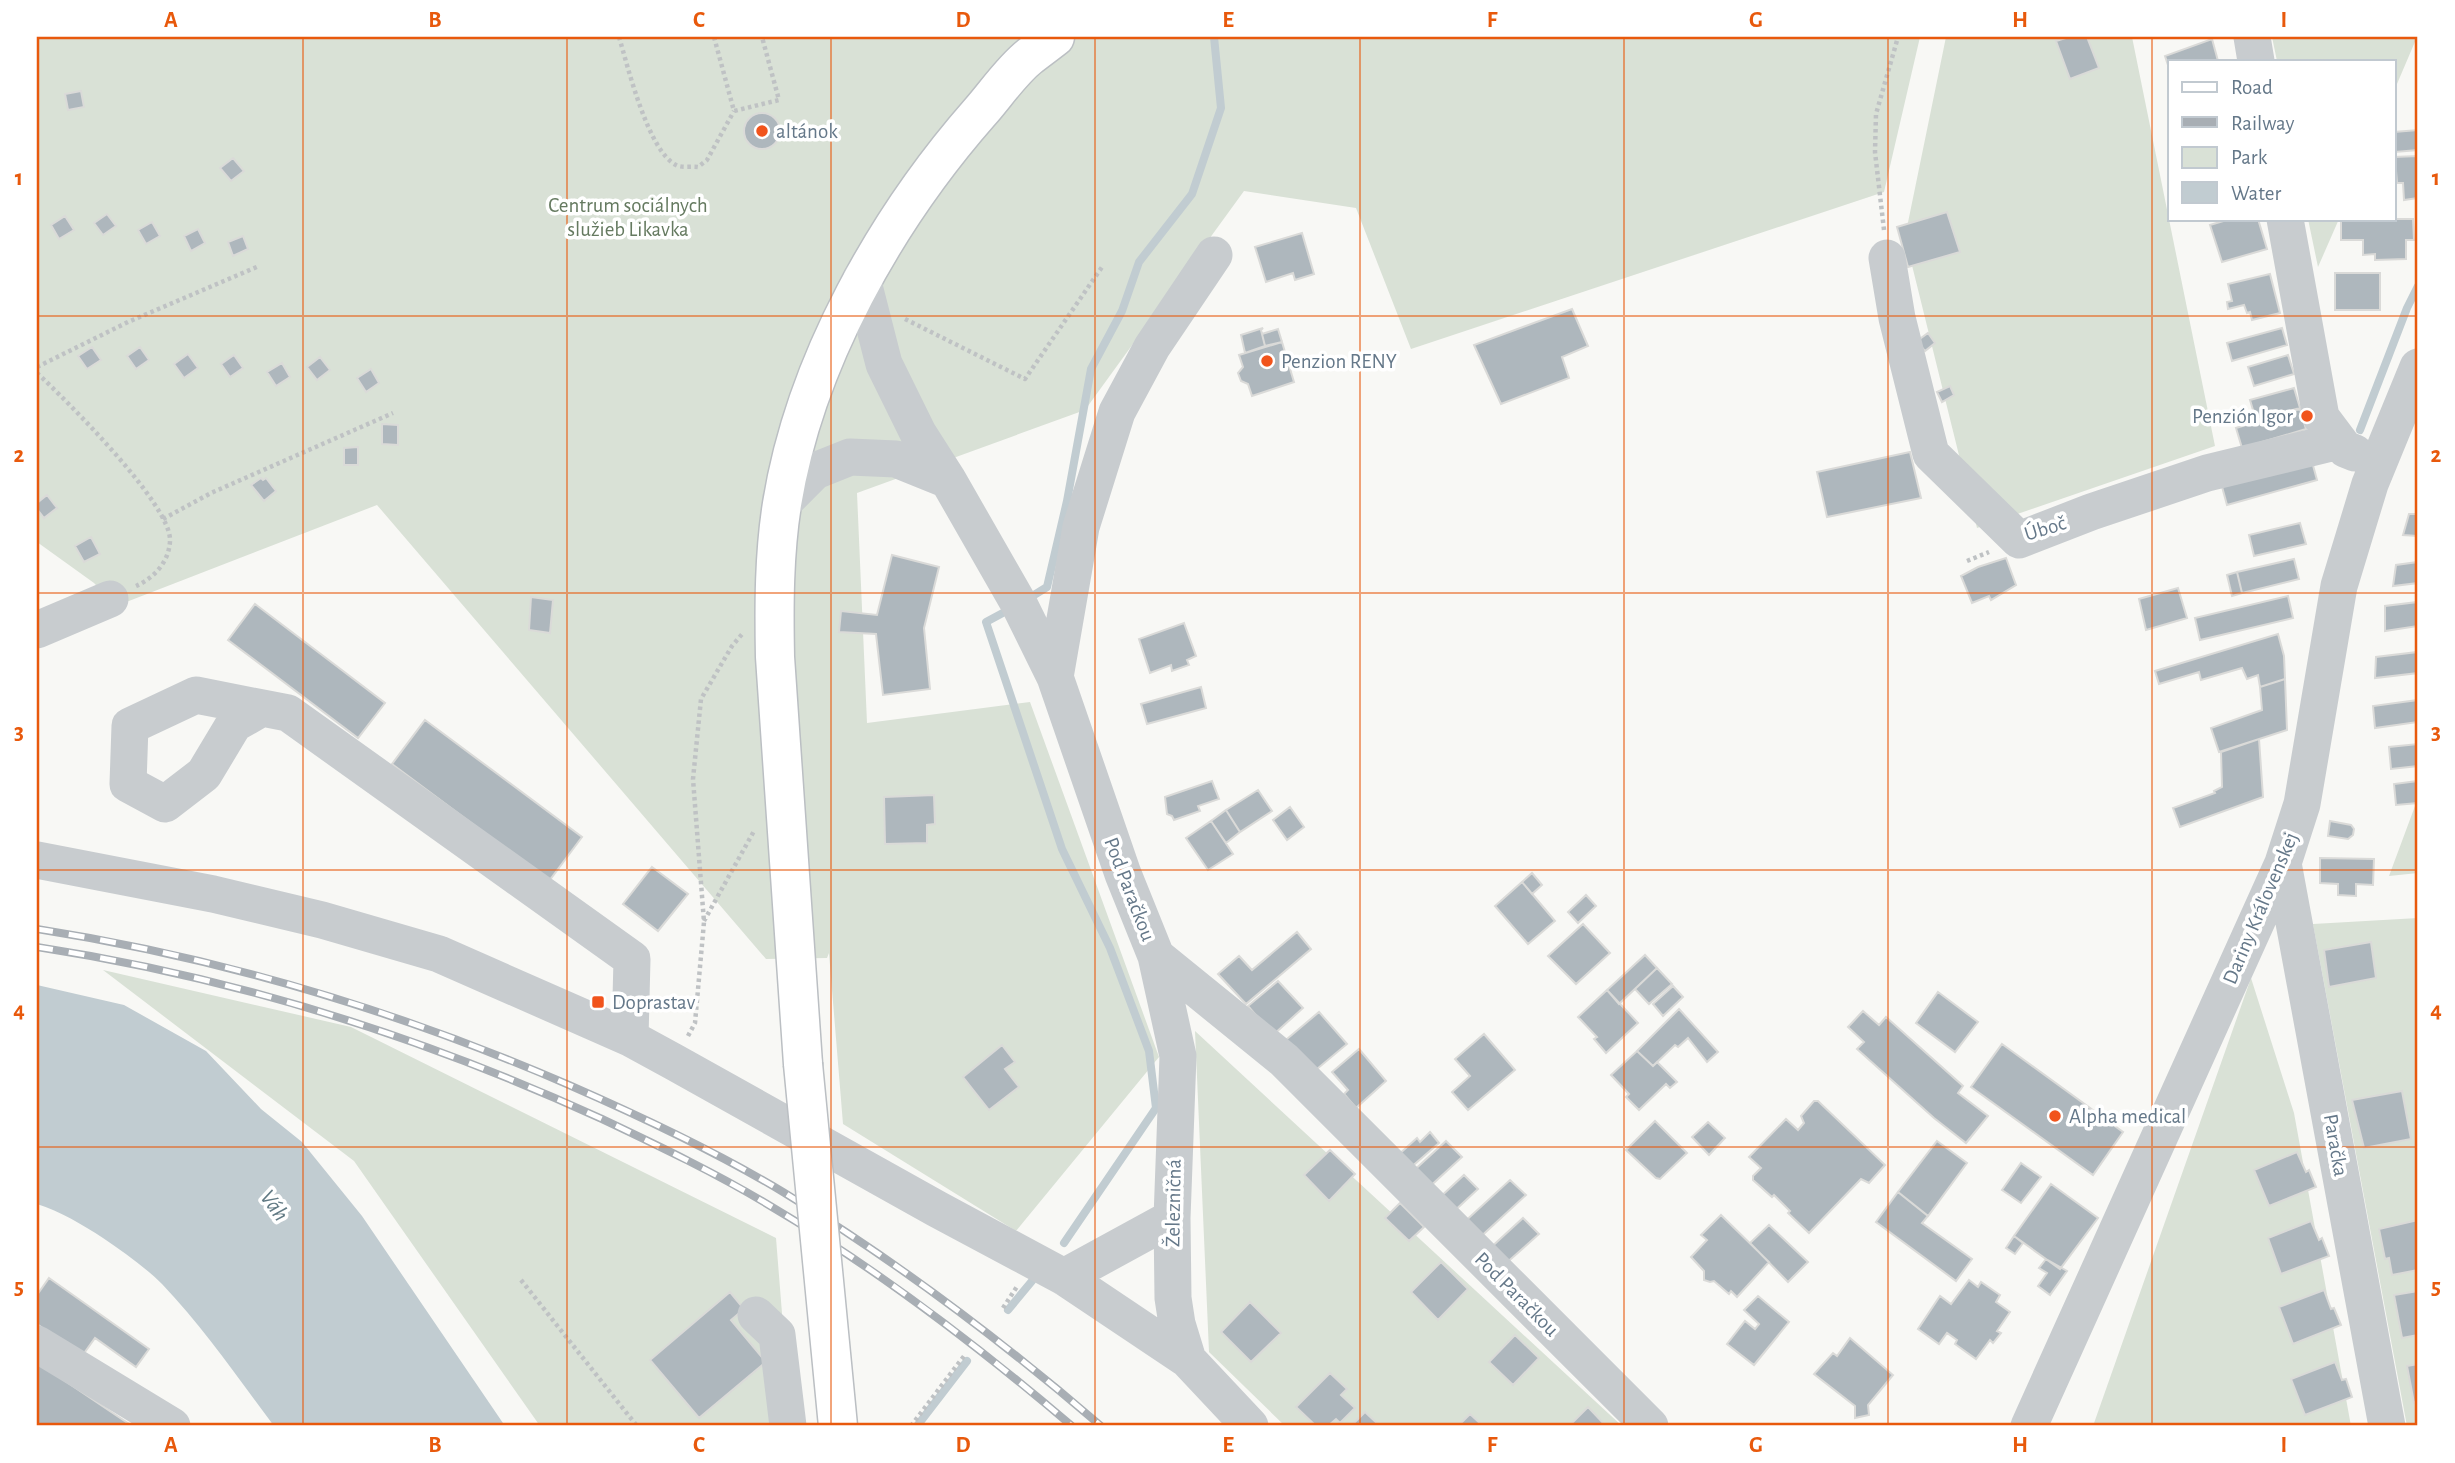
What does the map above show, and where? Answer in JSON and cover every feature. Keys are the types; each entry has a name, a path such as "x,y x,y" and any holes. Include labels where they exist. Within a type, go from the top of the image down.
{"main road":[{"path":"838,1426 803,1064 778,723 774,595 782,504 795,447 819,374 862,278 944,153 1028,57 1055,37"}],"street":[{"path":"2252,37 2256,60"},
{"path":"2285,220 2321,417 2345,449 2379,462"},
{"path":"1055,677 1081,527 1117,412 1152,347 1214,255"},
{"name":"Úboč","path":"1887,258 1897,318 1931,454 2019,541 2091,512 2207,473 2339,441"},
{"name":"Pod Paračkou","path":"862,278 884,364 918,433 1019,604 1055,677 1123,874 1156,956 1284,1060 1650,1426"},
{"name":"Dariny Kráľovenskej","path":"2029,1426 2283,863 2302,804 2339,586 2379,462 2418,367"},
{"path":"782,504 815,471 850,457 895,459 948,480"},
{"path":"37,630 110,599"},
{"path":"262,708 288,713 632,959 630,1038"},
{"path":"37,860 214,894 322,920 439,954 630,1038 936,1209 1064,1277 1188,1360"},
{"name":"Paračka","path":"2283,863 2387,1426"},
{"name":"Železničná","path":"1156,956 1178,1056 1172,1218 1173,1298 1177,1324 1188,1360 1250,1426"},
{"path":"1064,1277 1172,1218"},
{"path":"756,1315 777,1335 788,1426"},
{"path":"37,1344 168,1425"}],"path":[{"path":"619,37 648,127 659,149 677,165 698,167 707,160 734,111 714,37"},
{"path":"734,111 779,100 762,37"},
{"path":"1887,258 1875,152 1876,114 1898,37"},
{"path":"37,367 128,322 260,266"},
{"path":"873,319 905,319 1025,379 1102,267"},
{"path":"37,373 116,454 163,519 170,540 159,572 110,599"},
{"path":"163,519 211,493 393,413"},
{"path":"674,1062 695,1023 704,922 693,779 701,699 732,646 774,595"},
{"path":"704,922 757,826"},
{"path":"521,1280 637,1426"},
{"path":"911,1426 964,1356"}],"green space":[{"name":"Centrum sociálnych služieb Likavka","path":"37,37 1920,37 1884,192 1411,349 1356,208 1244,191 1085,410 857,493 867,723 1030,702 1159,1057 1016,1231 843,1124 829,953 827,958 766,959 377,505 116,606 94,583 37,542"},
{"path":"1946,37 2132,37 2215,446 1977,528 1905,237"},
{"path":"2272,37 2417,37 2396,86 2396,60 2277,60"},
{"path":"2308,220 2339,220 2318,267"},
{"path":"2418,798 2418,873 2389,876"},
{"path":"2418,918 2418,1426 2407,1426 2313,924"},
{"path":"103,970 351,1027 776,1238 791,1426 540,1426 354,1161"},
{"path":"2251,978 2294,1113 2351,1426 2093,1426"},
{"path":"1195,1031 1622,1426 1285,1426 1209,1352"}],"water":[{"name":"Váh","path":"37,985 124,1005 206,1051 261,1109 302,1142 362,1216 505,1426 274,1426 206,1335 155,1277 87,1228 63,1214 37,1204"}],"building":[{"path":"2069,37 2087,37 2099,68 2070,79 2056,41"},
{"path":"2212,39 2218,60 2168,60 2168,65 2165,56"},
{"path":"81,91 84,107 68,110 65,94"},
{"name":"altánok","path":"762,113 775,118 780,131 775,144 762,149 749,144 744,131 749,118"},
{"path":"2418,130 2418,150 2396,152 2396,132"},
{"path":"2418,156 2418,198 2404,200 2403,183 2397,183 2396,157"},
{"path":"233,158 244,171 231,181 220,168"},
{"path":"1947,212 1960,252 1908,267 1897,227"},
{"path":"107,214 116,226 103,235 94,223"},
{"path":"65,216 74,230 59,239 51,225"},
{"path":"2413,219 2414,240 2406,240 2406,259 2375,260 2375,254 2363,255 2363,240 2341,240 2341,220"},
{"path":"2227,220 2258,220 2267,249 2222,262 2210,225"},
{"path":"152,222 160,236 146,244 138,230"},
{"path":"198,229 205,243 191,251 184,236"},
{"path":"1302,233 1314,274 1295,280 1293,273 1266,282 1255,247"},
{"path":"243,236 248,249 233,256 228,242"},
{"path":"2335,273 2380,273 2380,310 2335,310"},
{"path":"2270,274 2280,313 2252,320 2244,305 2228,309 2227,302 2232,301 2228,284"},
{"path":"1572,309 1588,346 1562,357 1569,378 1501,404 1474,345"},
{"path":"1263,328 1261,330 1265,346 1245,353 1241,335"},
{"path":"2282,328 2287,345 2232,361 2227,343"},
{"path":"1278,329 1282,342 1265,346 1262,334"},
{"path":"1928,333 1935,343 1925,351 1917,341"},
{"path":"1282,342 1294,382 1252,396 1248,384 1241,381 1238,373 1243,367 1239,355"},
{"path":"92,347 101,360 87,369 78,356"},
{"path":"140,347 149,360 136,369 127,356"},
{"path":"188,354 198,368 184,378 174,364"},
{"path":"234,355 243,368 230,377 221,364"},
{"path":"2288,355 2294,374 2254,386 2248,367"},
{"path":"320,357 330,370 317,380 307,367"},
{"path":"282,363 290,377 276,386 267,372"},
{"path":"371,369 379,383 366,392 357,378"},
{"path":"1950,386 1954,395 1942,402 1937,392"},
{"path":"2294,388 2300,408 2256,420 2250,400"},
{"path":"2300,409 2306,429 2242,448 2236,428"},
{"path":"382,424 398,425 398,445 382,444"},
{"path":"358,447 358,465 344,465 344,448"},
{"path":"1910,452 1921,498 1827,517 1817,472"},
{"path":"2311,458 2317,480 2227,505 2221,483"},
{"path":"261,478 266,478 276,491 264,501 251,485"},
{"path":"47,495 57,508 44,518 37,509 37,503"},
{"path":"2409,514 2418,514 2418,536 2403,535"},
{"path":"2300,523 2306,544 2254,556 2249,535"},
{"path":"91,537 100,554 84,562 75,546"},
{"path":"892,555 939,567 924,628 930,689 883,695 876,634 839,632 841,611 877,615"},
{"path":"2006,558 2016,585 1991,600 1989,596 1972,603 1961,576"},
{"path":"2294,559 2299,579 2242,593 2237,572"},
{"path":"2418,562 2418,583 2393,586 2396,565"},
{"path":"2237,572 2242,593 2232,596 2227,575"},
{"path":"2178,588 2187,618 2146,630 2139,599"},
{"path":"2288,596 2293,618 2200,640 2195,618"},
{"path":"531,597 553,600 550,633 529,630"},
{"path":"2418,602 2418,626 2385,631 2385,606"},
{"path":"255,604 385,703 358,738 228,640"},
{"path":"1184,623 1196,656 1187,660 1189,665 1172,671 1171,665 1150,673 1139,639"},
{"path":"2278,634 2284,656 2285,679 2260,687 2258,675 2247,679 2242,668 2201,680 2199,672 2159,684 2155,671"},
{"path":"2418,652 2418,673 2375,678 2376,657"},
{"path":"2285,679 2287,730 2219,752 2211,728 2262,710 2260,687"},
{"path":"1201,687 1206,708 1147,724 1141,704"},
{"path":"2418,700 2418,722 2375,728 2373,706"},
{"path":"425,720 582,837 549,881 392,764"},
{"path":"2259,739 2263,797 2180,827 2173,808 2215,793 2214,791 2222,787 2221,752"},
{"path":"2418,744 2418,766 2391,769 2389,747"},
{"path":"1212,781 1219,799 1198,806 1200,811 1174,820 1167,814 1165,797"},
{"path":"2418,781 2418,803 2396,805 2394,784"},
{"path":"1258,790 1272,811 1240,832 1226,810"},
{"path":"934,795 935,824 927,825 927,843 885,844 884,797"},
{"path":"1290,807 1304,827 1287,840 1273,820"},
{"path":"1226,810 1240,832 1226,843 1211,821"},
{"path":"1211,821 1233,854 1208,870 1186,838"},
{"path":"2330,821 2351,825 2354,829 2353,835 2348,839 2328,836"},
{"path":"2320,858 2374,859 2373,885 2356,884 2356,896 2338,895 2338,884 2320,883"},
{"path":"652,867 688,894 658,931 623,904"},
{"path":"1532,873 1542,885 1532,894 1522,882"},
{"path":"1522,882 1555,921 1528,944 1495,906"},
{"path":"1586,895 1596,906 1578,923 1568,912"},
{"path":"1583,924 1610,953 1576,984 1548,956"},
{"path":"1297,932 1311,949 1246,1004 1218,974 1239,956 1252,970"},
{"path":"2371,942 2376,978 2329,987 2324,950"},
{"path":"1645,955 1657,968 1619,1004 1607,990"},
{"path":"1657,968 1672,984 1649,1004 1635,989"},
{"path":"1278,981 1303,1008 1273,1035 1248,1006"},
{"path":"1673,986 1683,997 1663,1016 1653,1004"},
{"path":"1607,990 1638,1023 1606,1053 1594,1039 1597,1037 1578,1017"},
{"path":"1938,992 1978,1022 1955,1052 1916,1023"},
{"path":"1679,1009 1718,1052 1707,1062 1688,1038 1678,1047 1675,1045 1653,1066 1637,1051"},
{"path":"1863,1011 1879,1025 1886,1017 1963,1086 1958,1093 1988,1116 1966,1143 1857,1049 1864,1042 1848,1027"},
{"path":"1319,1012 1347,1044 1311,1074 1281,1044"},
{"path":"1484,1034 1515,1070 1468,1110 1452,1092 1470,1076 1455,1059"},
{"path":"2002,1044 2123,1132 2093,1175 1971,1087"},
{"path":"1002,1045 1015,1062 1005,1069 1019,1087 989,1110 963,1077"},
{"path":"1359,1049 1386,1081 1356,1108 1344,1094 1348,1090 1332,1072"},
{"path":"1637,1051 1653,1066 1657,1062 1677,1082 1670,1088 1666,1084 1639,1110 1626,1097 1629,1094 1611,1075"},
{"path":"2402,1091 2411,1139 2364,1148 2352,1100"},
{"path":"1814,1101 1818,1101 1885,1165 1869,1183 1861,1179 1809,1233 1774,1195 1772,1197 1753,1180 1753,1176 1761,1168 1749,1157 1786,1119 1798,1130 1804,1123 1801,1116"},
{"path":"1655,1121 1687,1153 1660,1179 1626,1150"},
{"path":"1708,1122 1725,1138 1709,1155 1692,1137"},
{"path":"1430,1132 1439,1143 1409,1169 1397,1156 1417,1138 1420,1142"},
{"path":"1446,1141 1462,1157 1426,1190 1410,1174"},
{"path":"1937,1141 1967,1163 1928,1216 1898,1192"},
{"path":"1330,1150 1355,1174 1329,1201 1304,1175"},
{"path":"2297,1152 2316,1187 2269,1206 2254,1170"},
{"path":"2021,1163 2041,1177 2021,1203 2002,1190"},
{"path":"1464,1175 1478,1189 1451,1214 1437,1200"},
{"path":"1510,1180 1526,1195 1476,1241 1461,1225"},
{"path":"2051,1184 2098,1218 2060,1269 2014,1236"},
{"path":"1898,1192 1928,1216 1922,1223 1972,1259 1956,1281 1876,1222"},
{"path":"1400,1203 1424,1227 1409,1241 1385,1218"},
{"path":"1721,1215 1769,1262 1737,1297 1731,1291 1729,1294 1714,1281 1704,1280 1704,1271 1691,1257 1707,1240 1701,1235"},
{"path":"1523,1218 1539,1234 1503,1266 1487,1251"},
{"path":"2418,1220 2418,1270 2392,1275 2389,1258 2385,1259 2379,1229"},
{"path":"2311,1221 2329,1256 2281,1274 2268,1238"},
{"path":"1769,1225 1808,1262 1788,1282 1750,1243"},
{"path":"2014,1236 2023,1243 2015,1254 2006,1248"},
{"path":"2046,1259 2067,1271 2050,1295 2038,1286 2047,1273 2039,1268"},
{"path":"1441,1262 1468,1289 1438,1320 1411,1292"},
{"path":"49,1278 149,1349 136,1367 95,1338 82,1356 37,1324 37,1295"},
{"path":"1969,1280 1978,1287 1981,1282 2000,1295 1996,1302 2010,1312 1997,1331 2001,1333 1993,1343 1990,1340 1976,1359 1955,1344 1957,1340 1947,1333 1939,1344 1918,1329 1940,1296 1951,1304"},
{"path":"2324,1290 2341,1325 2293,1344 2279,1307"},
{"path":"2418,1291 2418,1335 2402,1338 2394,1295"},
{"path":"730,1292 744,1309 731,1320 766,1362 699,1418 650,1360"},
{"path":"1758,1296 1789,1322 1754,1365 1727,1344 1745,1321 1755,1329 1759,1324 1744,1310"},
{"path":"1250,1302 1281,1333 1251,1362 1221,1332"},
{"path":"1515,1335 1539,1358 1513,1385 1489,1362"},
{"path":"1850,1338 1893,1375 1868,1405 1869,1415 1855,1418 1855,1406 1814,1374 1833,1353 1837,1356"},
{"path":"37,1362 129,1424 37,1426"},
{"path":"2335,1362 2342,1380 2346,1379 2352,1397 2305,1415 2291,1379"},
{"path":"2418,1364 2418,1402 2414,1403 2407,1366"},
{"path":"1330,1373 1347,1389 1341,1395 1355,1408 1340,1423 1336,1419 1328,1426 1316,1426 1296,1407"},
{"path":"1588,1407 1606,1426 1569,1426"},
{"path":"1365,1412 1380,1426 1351,1426"},
{"path":"1470,1414 1483,1426 1458,1426"}],"waterway":[{"path":"1026,600 1047,587 1067,501 1091,369 1122,311 1139,262 1192,194 1221,108 1214,37"},
{"path":"2360,430 2418,286"},
{"path":"1012,608 986,622 1062,849 1110,948 1149,1051 1156,1108 1064,1243"},
{"path":"1008,1310 1032,1281"},
{"path":"917,1426 967,1361"}],"railway":[{"path":"37,929 106,941 241,971 374,1010 504,1058 651,1122 757,1177 825,1218 986,1332 1101,1426"},
{"path":"37,947 183,975 325,1013 465,1061 602,1119 731,1183 812,1231 964,1338 1072,1426"}],"place":[{"name":"altánok","path":"762,131"},
{"name":"Penzion RENY","path":"1267,361"},
{"name":"Penzión Igor","path":"2307,416"},
{"name":"Doprastav","path":"598,1002"},
{"name":"Alpha medical","path":"2055,1116"}]}
